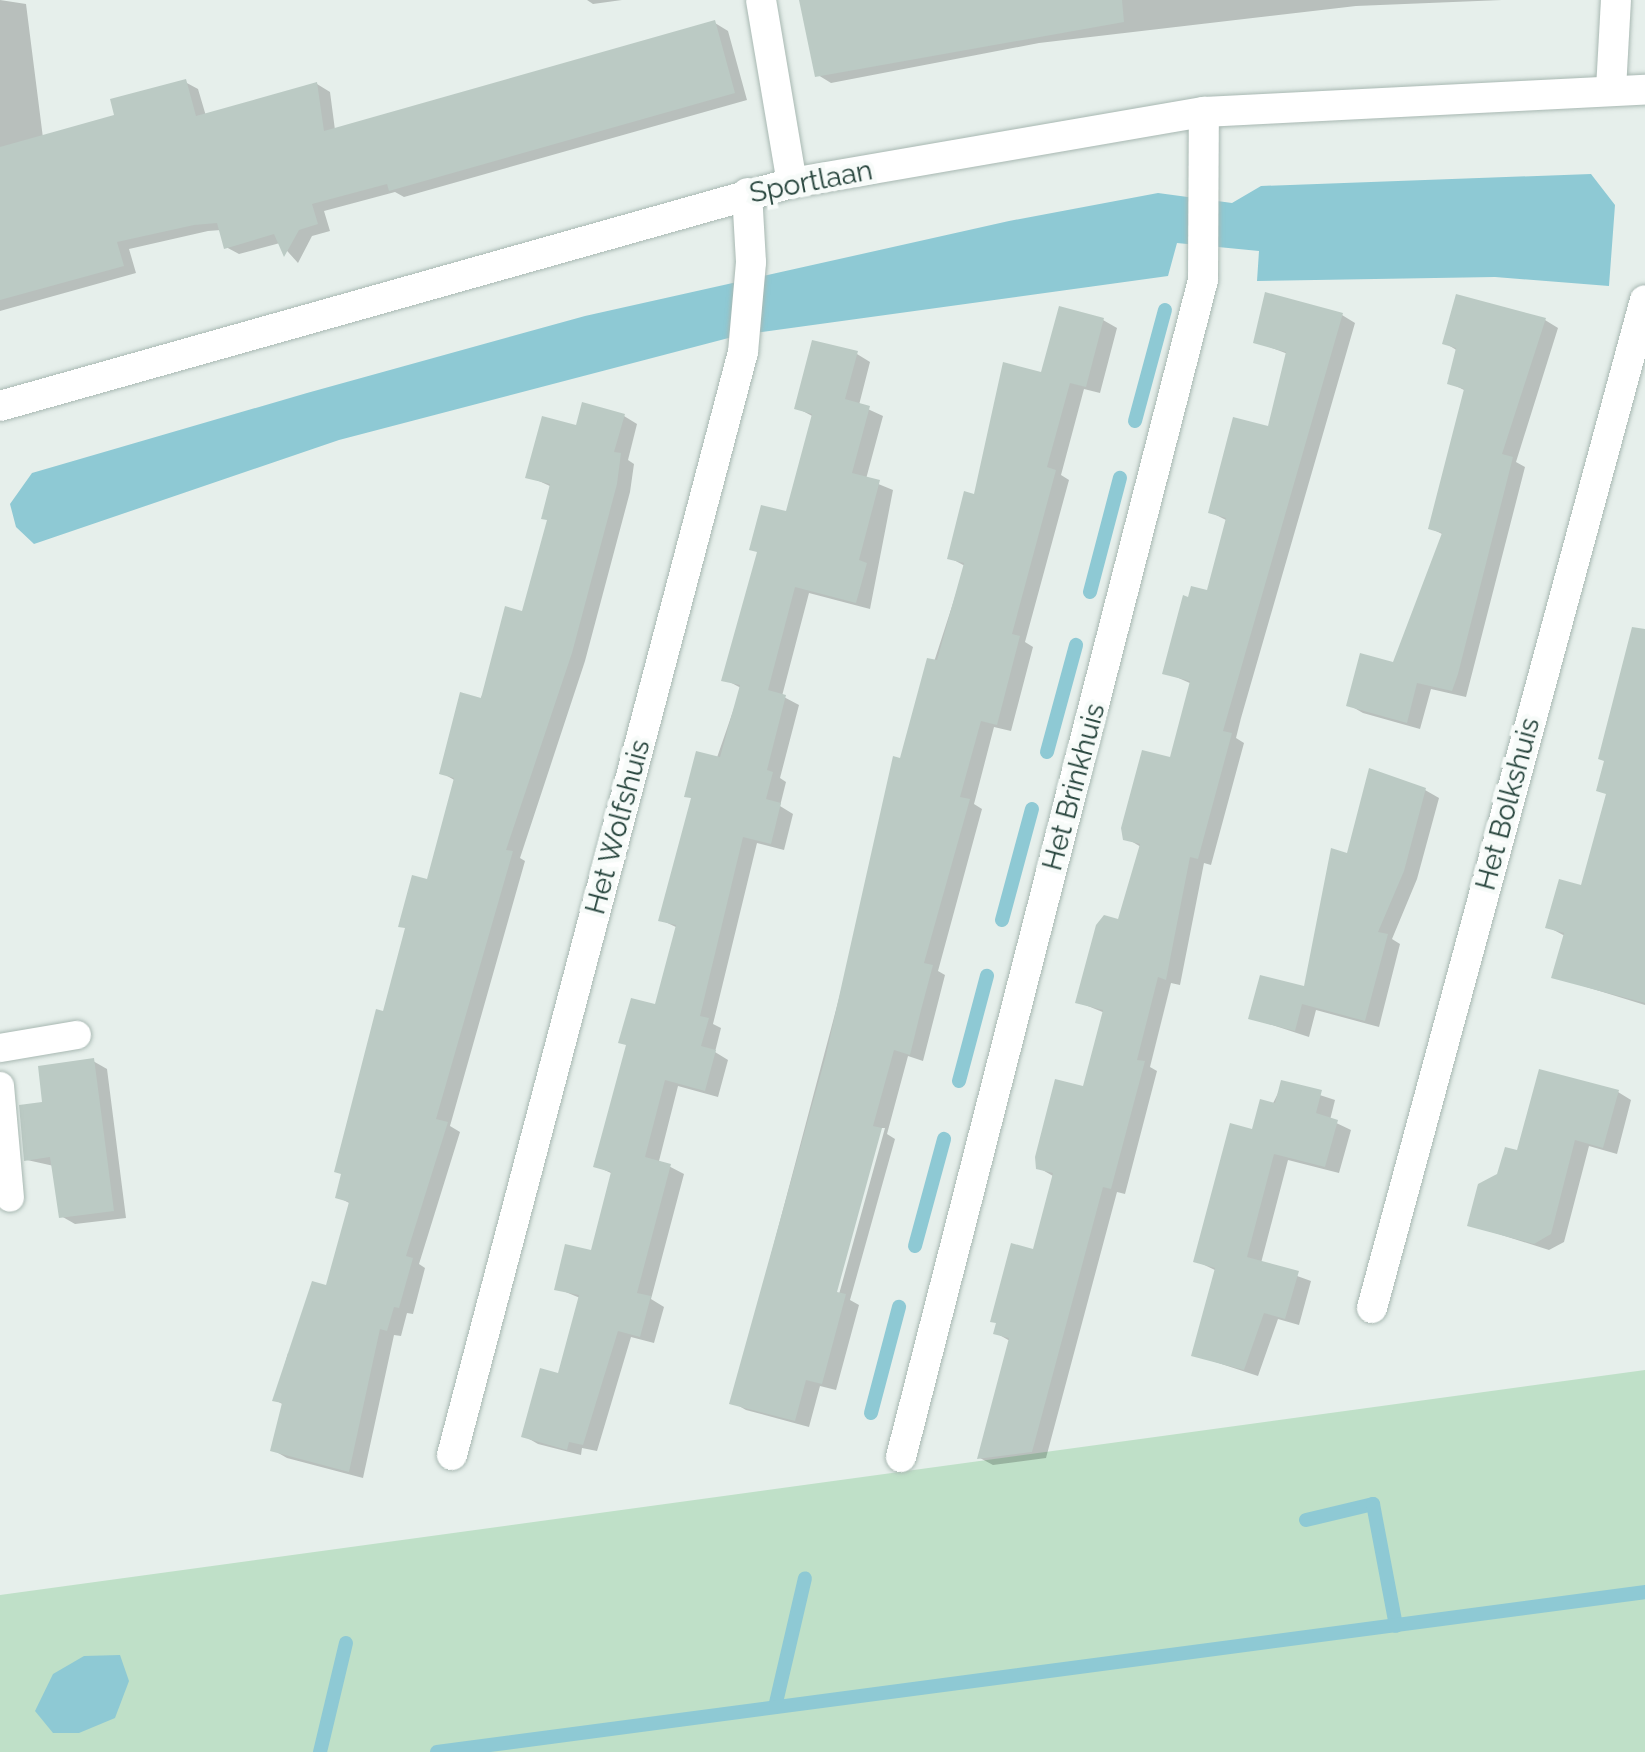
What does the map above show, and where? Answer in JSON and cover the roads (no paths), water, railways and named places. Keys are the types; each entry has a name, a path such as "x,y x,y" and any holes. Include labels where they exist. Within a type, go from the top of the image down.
{"street":[{"path":"761,0 792,183"},
{"path":"1612,89 1616,0"},
{"name":"Sportlaan","path":"0,406 792,183 1204,112 1645,90"},
{"name":"Het Brinkhuis","path":"901,1457 1203,280 1208,190 1204,112"},
{"name":"Het Wolfshuis","path":"452,1455 743,352 751,262 747,194"},
{"name":"Het Bolkshuis","path":"1372,1308 1645,300"}],"lane":[{"path":"0,1048 77,1036"},
{"path":"0,1086 10,1198"}],"water":[{"path":"1591,174 1615,205 1609,286 1495,277 1257,281 1259,251 1177,243 1168,276 740,335 339,440 34,544 16,527 10,504 32,473 307,393 585,316 1009,221 1158,193 1232,203 1261,186"},
{"path":"120,1655 129,1681 115,1718 79,1733 53,1733 35,1711 53,1674 84,1656"}],"waterway":[{"path":"1135,421 1165,310"},
{"path":"1090,592 1120,478"},
{"path":"1047,752 1076,645"},
{"path":"1002,920 1032,809"},
{"path":"959,1081 987,976"},
{"path":"915,1246 944,1139"},
{"path":"871,1413 899,1307"},
{"path":"1306,1520 1373,1504 1396,1626"},
{"path":"775,1707 805,1578"},
{"path":"437,1752 1645,1592"},
{"path":"320,1752 346,1643"}]}
